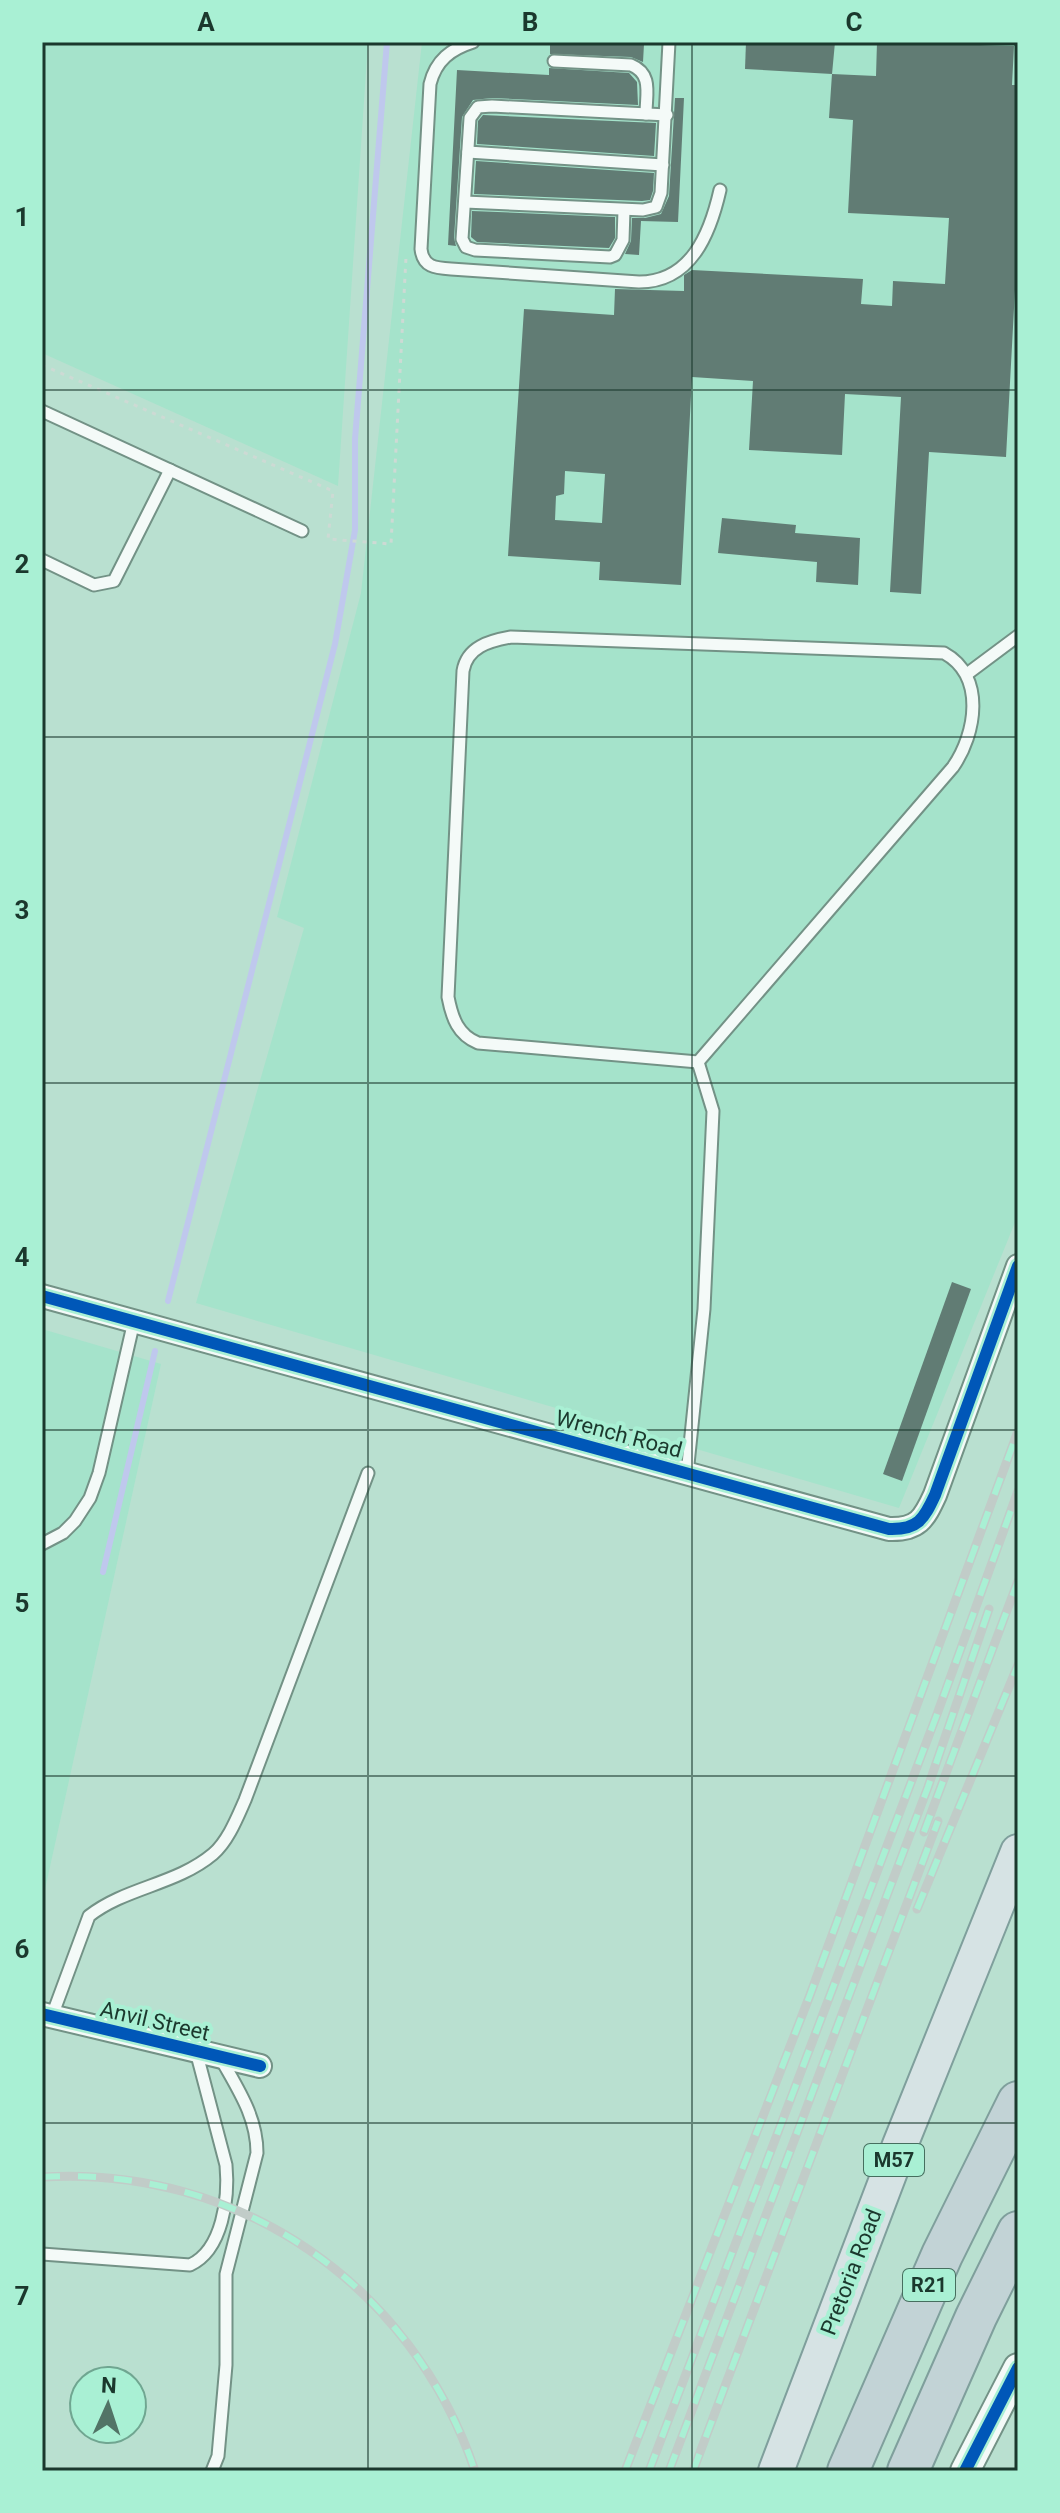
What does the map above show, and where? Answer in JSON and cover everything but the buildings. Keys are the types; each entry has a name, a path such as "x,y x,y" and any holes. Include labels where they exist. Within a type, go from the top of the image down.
{"highway":[{"name":"R21","path":"848,2471 942,2255 1018,2102"},
{"name":"R21","path":"908,2471 976,2317 1018,2232"}],"main road":[{"name":"Pretoria Road","path":"776,2471 905,2131 1018,1852"}],"street":[{"name":"Wrench Road","path":"42,1296 889,1529 910,1528 919,1522 935,1495 1018,1266"},
{"name":"Anvil Street","path":"47,2015 260,2066"},
{"path":"965,2471 1018,2368"}],"lane":[{"path":"473,42 442,58 432,75 421,249 424,261 435,268 657,281 681,270 694,256 709,231 720,190"},
{"path":"465,202 624,210 650,210 656,207 660,201 667,115 669,42"},
{"path":"554,61 631,65 641,70 646,76 646,114"},
{"path":"624,210 620,251 610,257 470,249 462,239 470,118 483,106 667,115"},
{"path":"468,152 663,165"},
{"path":"42,411 302,531"},
{"path":"42,560 94,585 114,581 170,470"},
{"path":"967,674 1018,636"},
{"path":"511,637 944,653 961,665 967,674 973,708 964,750 953,767 698,1062 491,1045 465,1038 454,1020 448,997 465,659 483,645 511,637"},
{"path":"687,1474 704,1309 713,1111 698,1062"},
{"path":"42,1544 63,1533 90,1498 99,1473 134,1321"},
{"path":"47,2015 89,1916 102,1905 181,1876 215,1853 231,1830 368,1473"},
{"path":"42,2254 190,2265 204,2255 223,2218 227,2184 226,2165 196,2051"},
{"path":"212,2471 218,2456 226,2365 226,2274 257,2153 257,2137 249,2109 219,2056"}],"path":[{"path":"42,365 333,491 328,539 391,544 407,248 421,249"}],"shaded area":[{"path":"42,42 368,42 338,486 42,353"},
{"path":"422,42 1018,42 1018,1215 899,1508 196,1303 304,928 277,917 361,593"},
{"path":"42,1329 161,1364 42,1903"}],"waterway":[{"path":"168,1301 335,644 355,530 355,439 387,42"},
{"path":"103,1572 155,1351"}],"railway":[{"path":"625,2471 810,1995 1018,1431"},
{"path":"649,2471 936,1717 1018,1491"},
{"path":"924,1832 1018,1581"},
{"path":"669,2471 928,1787 989,1609"},
{"path":"917,1909 1018,1665"},
{"path":"693,2471 938,1821"},
{"path":"42,2177 115,2179 184,2192 249,2216 309,2250 362,2293 408,2345 446,2404 475,2471"}],"cycle path":[{"path":"42,1296 889,1529 899,1529 919,1521 935,1495 1018,1266"},
{"path":"42,2014 260,2066"},
{"path":"965,2471 1018,2368"}]}
